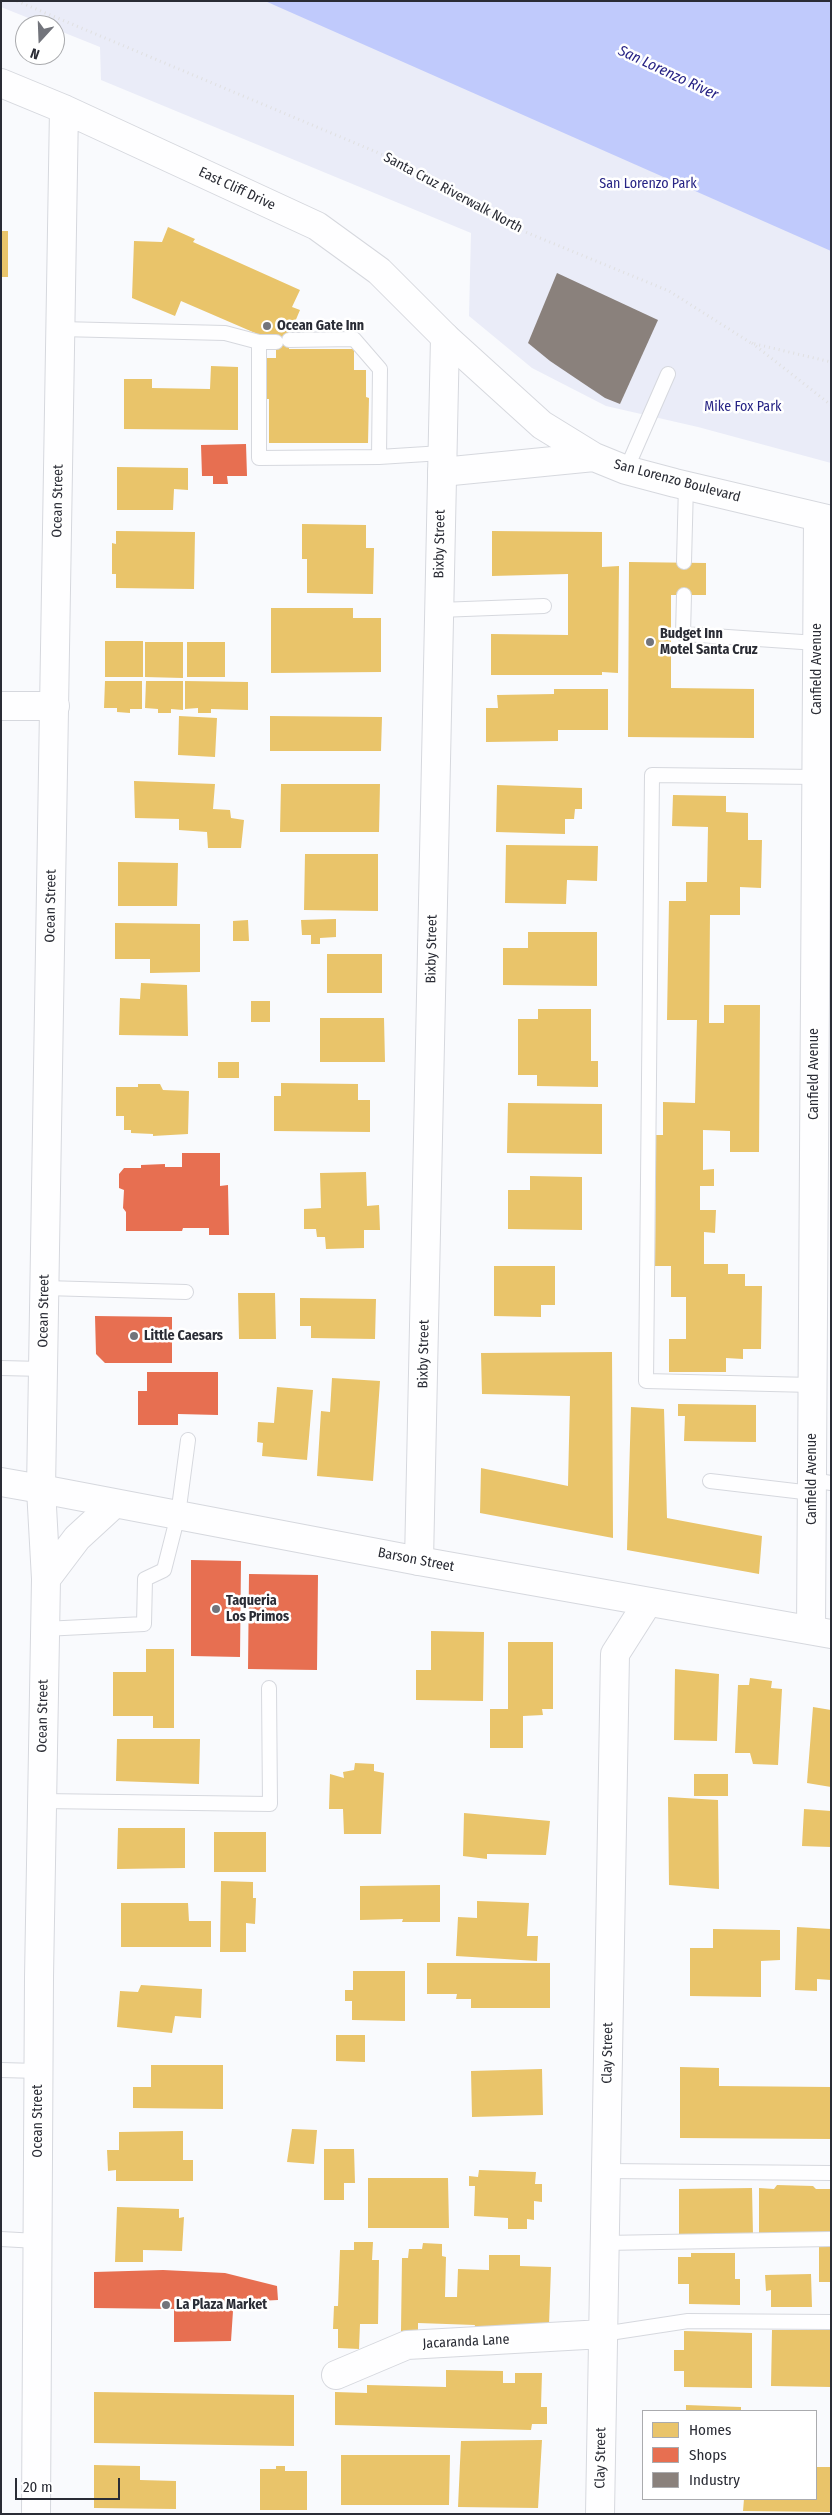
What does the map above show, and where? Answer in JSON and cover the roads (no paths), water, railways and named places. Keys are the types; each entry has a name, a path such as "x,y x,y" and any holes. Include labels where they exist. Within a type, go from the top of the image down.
{"street":[{"name":"East Cliff Drive","path":"1,83 64,109 317,226 379,270 445,337"},
{"name":"Ocean Street","path":"36,2514 38,2072 46,1579 41,1489 64,109"},
{"name":"San Lorenzo Boulevard","path":"445,337 542,425 594,456 626,470 824,519"},
{"name":"Bixby Street","path":"419,1561 445,337"},
{"path":"442,462 594,456"},
{"name":"Canfield Avenue","path":"821,1632 818,1485 812,1385 816,777 824,680 817,643 824,519"},
{"path":"1,706 55,706"},
{"name":"Barson Street","path":"1,1482 419,1561 821,1632"},
{"path":"46,1579 77,1538 114,1504"},
{"name":"Clay Street","path":"600,2514 615,1654 648,1602"},
{"name":"Jacaranda Lane","path":"336,2375 407,2345 603,2334"}],"lane":[{"path":"60,329 225,333 259,342 354,338 380,369 379,457"},
{"path":"259,342 259,458 379,457 442,462"},
{"path":"626,470 668,374"},
{"path":"684,562 686,485"},
{"path":"684,595 683,634 817,643"},
{"path":"439,610 544,606"},
{"path":"812,1385 646,1381 646,1361 652,776 816,777"},
{"path":"45,1288 186,1292"},
{"path":"1,1368 43,1369"},
{"path":"44,1629 144,1624 146,1579 164,1570 178,1515 188,1440"},
{"path":"710,1481 818,1485"},
{"path":"42,1801 270,1804 269,1688"},
{"path":"1,2070 38,2072"},
{"path":"606,2171 831,2173"},
{"path":"1,2239 37,2241"},
{"path":"604,2244 831,2239"},
{"path":"603,2334 688,2321 831,2322"}],"water":[{"name":"San Lorenzo River","path":"265,1 831,1 831,251"}],"place":[{"name":"Ocean Gate Inn","path":"267,326"},
{"name":"Budget Inn Motel Santa Cruz","path":"650,642"},
{"name":"Little Caesars","path":"134,1336"},
{"name":"Taqueria Los Primos","path":"216,1609"},
{"name":"La Plaza Market","path":"166,2305"}],"park label":[{"name":"San Lorenzo Park","path":"648,184"},
{"name":"Mike Fox Park","path":"743,407"}]}
